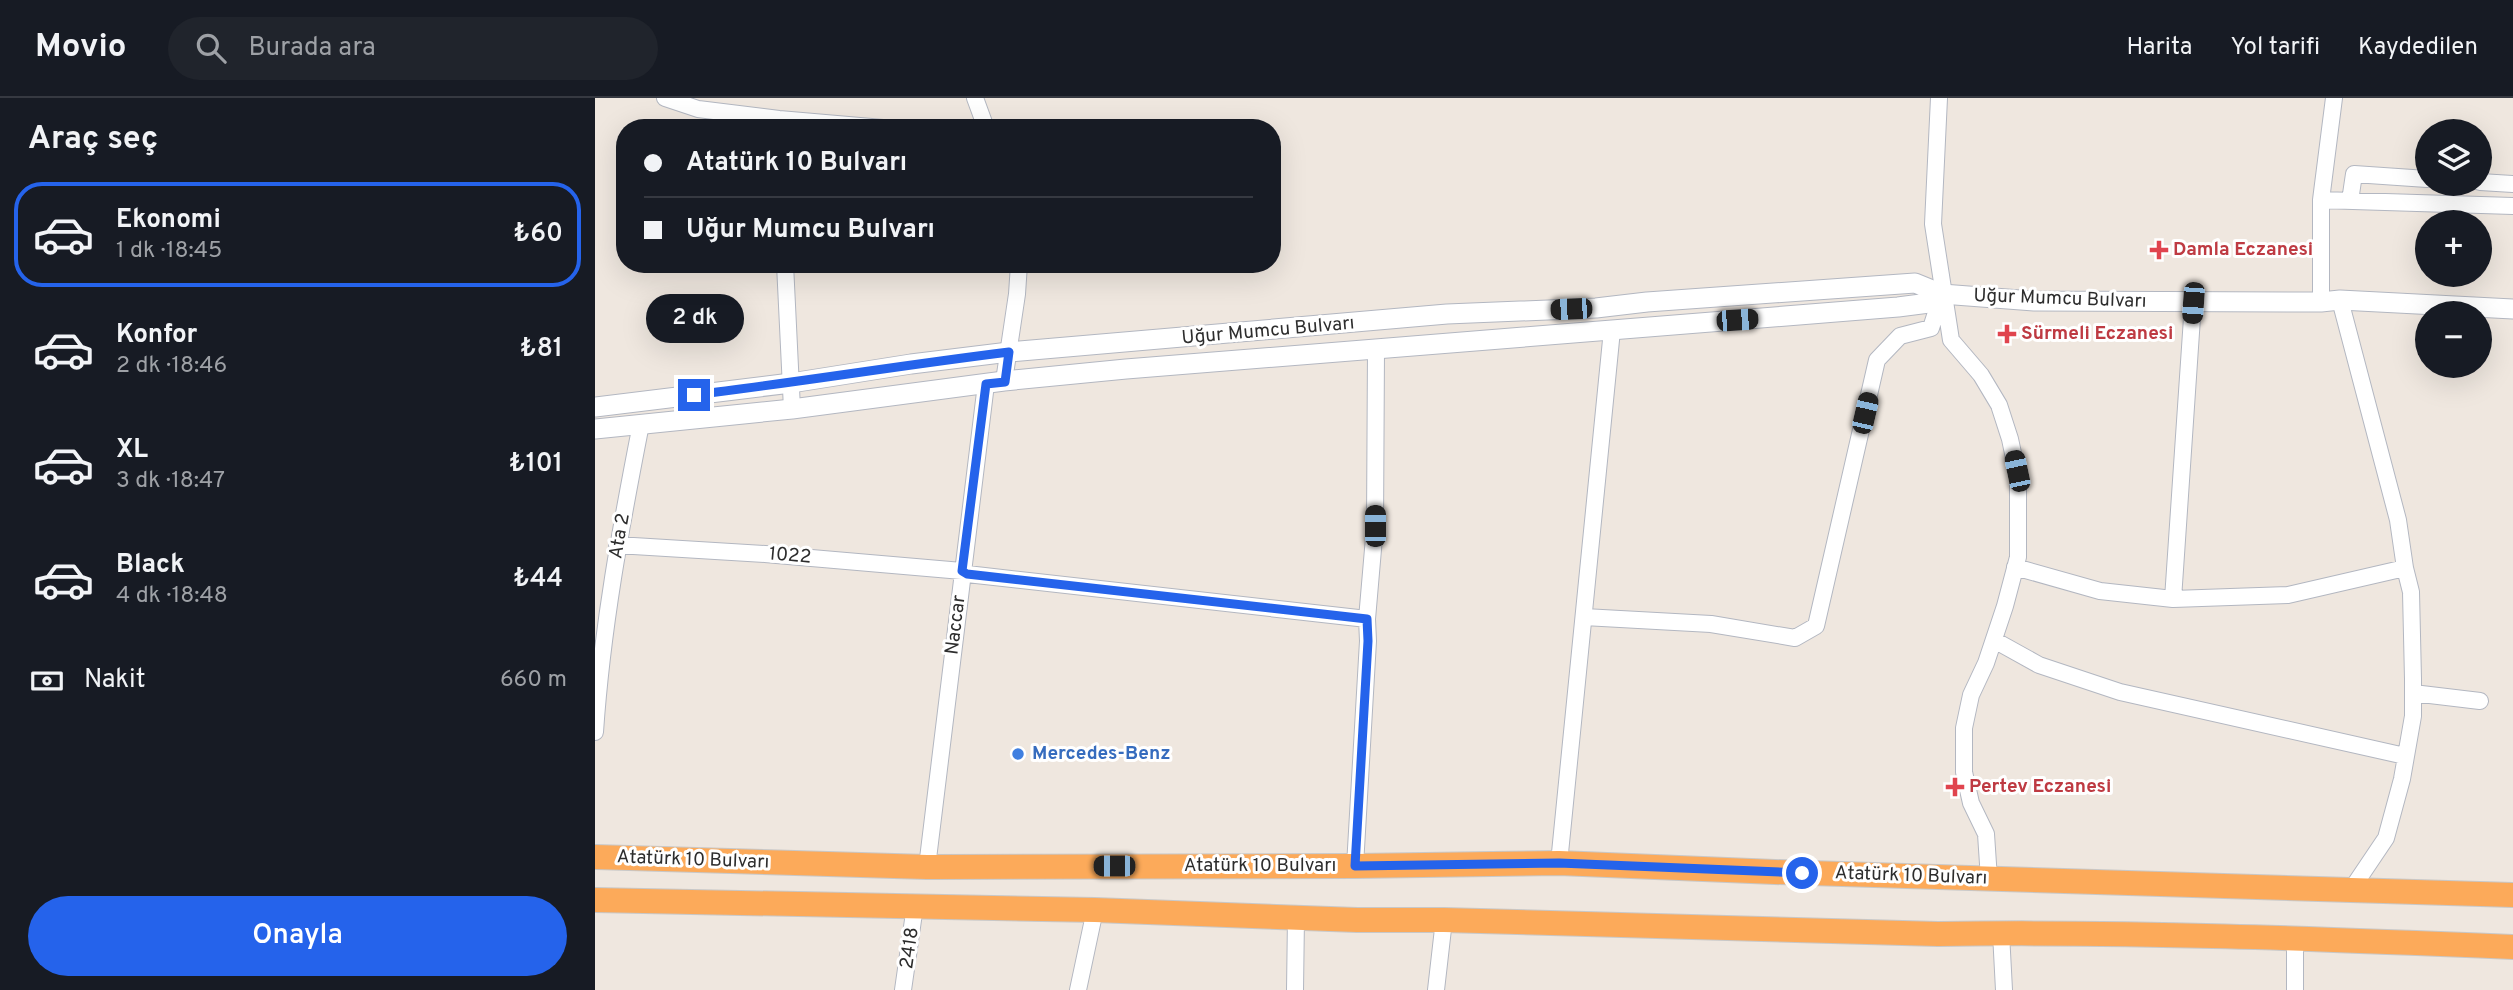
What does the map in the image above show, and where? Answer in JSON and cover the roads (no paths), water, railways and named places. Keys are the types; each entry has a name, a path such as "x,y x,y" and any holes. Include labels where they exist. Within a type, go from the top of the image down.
{"highway":[{"name":"Atatürk 10 Bulvarı","path":"595,857 927,867 1559,863 2513,895"},
{"path":"595,900 1095,910 1938,934 2295,938 2513,947"}],"street":[{"path":"665,98 758,119"},
{"path":"975,98 983,119"},
{"path":"1939,98 1933,224 1951,340 1982,375 1999,405 2018,477 2018,557 1994,640 1971,695 1964,728 1964,772 1971,803 1986,834 1989,879"},
{"path":"2334,98 2321,200 2331,301 2399,520 2411,592 2413,716 2402,779 2386,838 2351,890"},
{"path":"2350,201 2354,174 2415,178"},
{"path":"2492,183 2513,184"},
{"path":"2321,200 2513,206"},
{"path":"785,273 792,409"},
{"name":"Naccar","path":"927,867 962,571 995,383 1009,352 1018,273"},
{"name":"Uğur Mumcu Bulvarı","path":"595,408 1009,352 1276,331 1447,314 1596,308 1915,283 1942,294 2034,301 2331,301 2513,309"},
{"path":"1584,617 1711,624 1795,638 1816,626 1877,360 1899,336 1931,328 1942,294"},
{"name":"Uğur Mumcu Bulvarı","path":"595,429 1182,364 1898,307 1929,303 1942,294"},
{"path":"2173,599 2193,303"},
{"path":"1559,863 1612,330"},
{"path":"1355,866 1367,619 1375,526 1376,350"},
{"name":"Ata 2","path":"595,732 617,545 641,424"},
{"name":"1022","path":"617,545 765,554 962,571 967,574 1367,619"},
{"path":"2015,567 2101,591 2173,599 2288,595 2405,568"},
{"path":"1994,640 2039,665 2120,692 2405,756"},
{"path":"2413,693 2480,701"},
{"name":"2418","path":"903,990 915,906"},
{"path":"1078,990 1095,910"},
{"path":"1295,990 1296,917"},
{"path":"1436,990 1444,920"},
{"path":"2001,933 2004,990"},
{"path":"2295,938 2295,990"}],"place":[{"name":"Damla Eczanesi","path":"2159,250"},
{"name":"Sürmeli Eczanesi","path":"2007,334"},
{"name":"Mercedes-Benz","path":"1018,754"},
{"name":"Pertev Eczanesi","path":"1955,787"}]}
